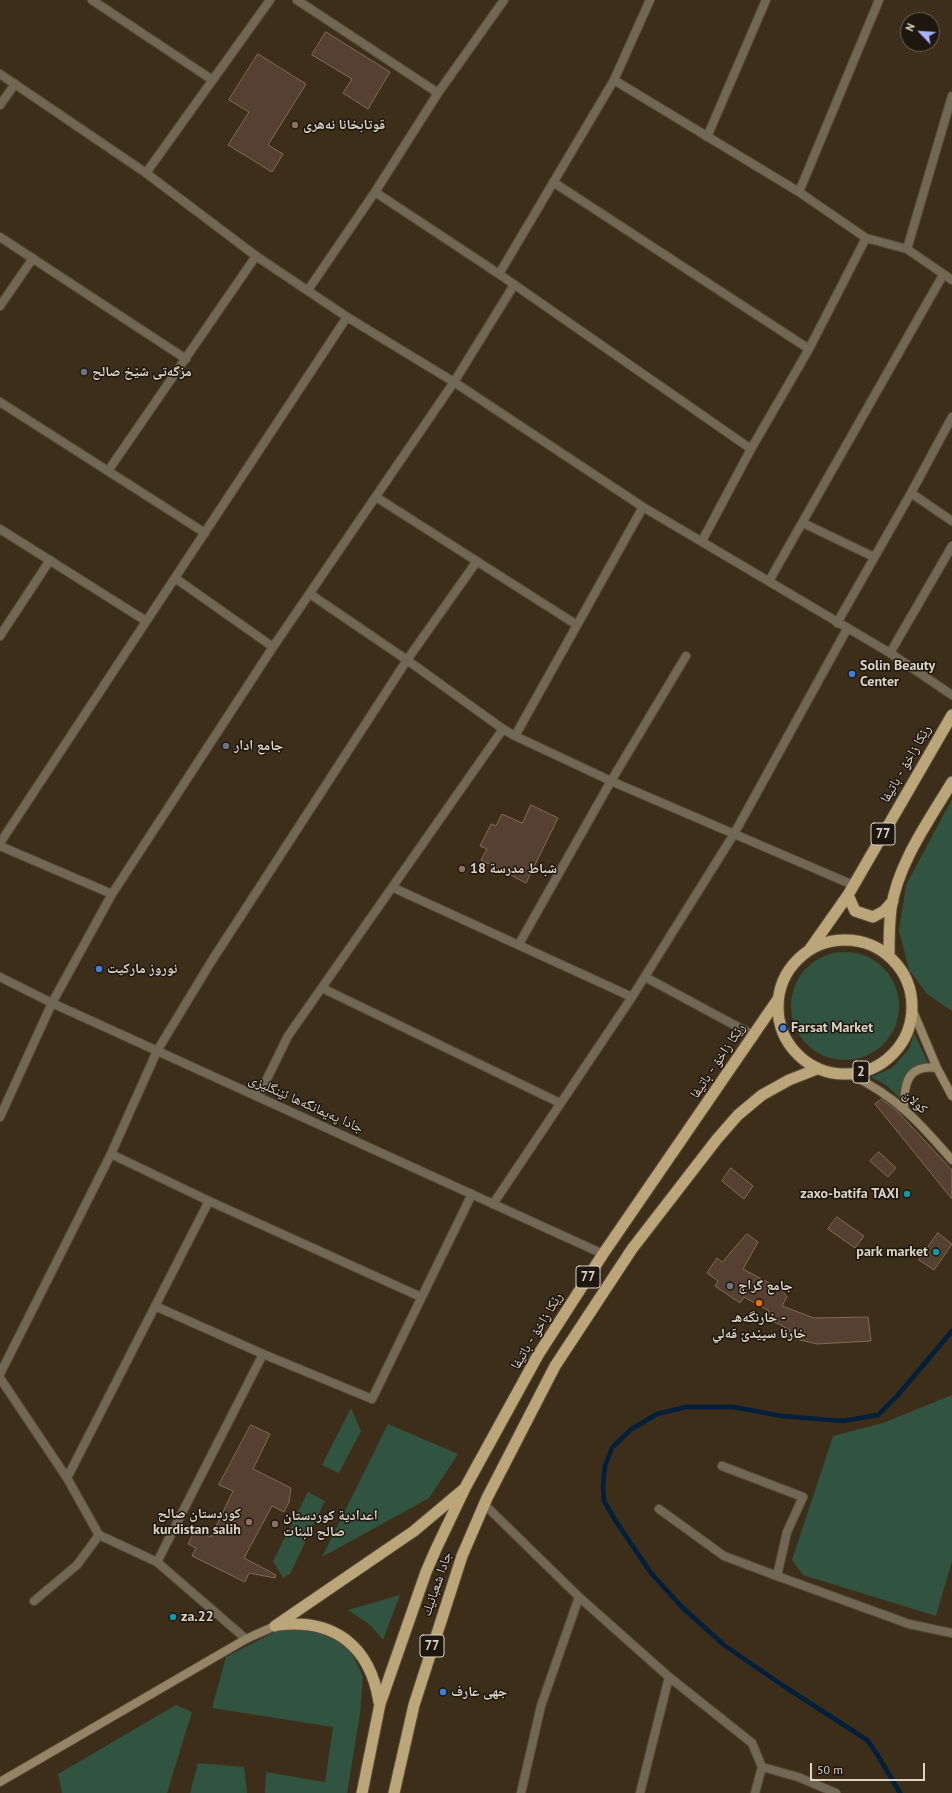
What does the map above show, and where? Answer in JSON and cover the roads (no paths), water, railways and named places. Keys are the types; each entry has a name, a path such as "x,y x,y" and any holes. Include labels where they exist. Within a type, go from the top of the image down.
{"highway":[{"name":"رێکا زاخۆ - باتیفا","path":"809,950 848,895 952,715"},
{"name":"77","path":"889,955 889,932 893,901 906,861 952,782"},
{"path":"848,895 855,911 873,917 884,911 893,901"},
{"name":"2","path":"850,939 871,944 889,955 903,971 911,990 913,1011 909,1030 900,1047 887,1061 870,1070 851,1075 834,1074 817,1069 803,1060 791,1048 782,1033 778,1016 778,999 783,980 794,963 809,950 829,941 850,939"},
{"name":"رێکا زاخۆ - باتیفا","path":"379,1706 426,1572 436,1549 466,1486 538,1355 603,1254 778,999"},
{"name":"77","path":"484,1504 555,1366 632,1249 717,1139 738,1115 762,1095 788,1080 817,1069"},
{"path":"275,1626 414,1531 466,1486"},
{"name":"جادا شعبانيك","path":"394,1793 416,1698 453,1580 484,1504"},
{"path":"275,1626 296,1623 317,1626 337,1634 354,1647 367,1664 376,1683 379,1706"},
{"name":"77","path":"362,1793 379,1706"}],"main road":[{"path":"913,1011 937,1068 952,1096"},
{"path":"904,1108 904,1092 906,1083 912,1074 919,1068 937,1068"},
{"name":"كولان","path":"851,1075 876,1088 904,1108 952,1160"},
{"path":"2,1780 246,1639 275,1626"}],"street":[{"path":"92,0 211,79"},
{"path":"146,173 211,79 270,0"},
{"path":"297,0 438,93"},
{"path":"308,290 375,192 438,93 504,0"},
{"path":"499,274 614,80 650,0"},
{"path":"706,137 766,0"},
{"path":"799,192 879,0"},
{"path":"0,74 146,173 256,256 347,317 454,382 643,507 769,581 836,623 890,653 952,695"},
{"path":"614,80 799,192 866,238 907,249 952,280"},
{"path":"0,105 15,84"},
{"path":"907,249 952,96"},
{"path":"553,182 809,350"},
{"path":"375,192 499,274 751,449"},
{"path":"0,237 186,359"},
{"path":"702,541 751,449 809,350 866,238"},
{"path":"108,471 256,256"},
{"path":"0,306 33,258"},
{"path":"769,581 943,275"},
{"path":"0,1117 52,1003 112,894 273,647 454,382 514,285"},
{"path":"112,894 0,845 347,317"},
{"path":"0,402 205,533"},
{"path":"836,623 911,494 952,417"},
{"path":"911,494 952,521"},
{"path":"376,497 577,625"},
{"path":"515,736 643,507"},
{"path":"802,523 874,558"},
{"path":"0,529 146,621"},
{"path":"890,653 952,546"},
{"path":"0,636 50,560"},
{"path":"0,1374 111,1154 157,1051 211,962 407,660 477,561"},
{"path":"175,578 273,647"},
{"path":"310,594 515,736 611,781 853,885"},
{"path":"494,1204 632,997 734,834 847,629"},
{"path":"519,944 611,781 686,656"},
{"path":"258,1097 288,1036 394,888 503,729"},
{"path":"394,888 632,997"},
{"name":"جادا په‌يمانگه‌ها ئێنگليزى","path":"0,977 52,1003 603,1254"},
{"path":"644,977 753,1035"},
{"path":"322,988 560,1103"},
{"path":"111,1154 209,1201 421,1297"},
{"path":"155,1306 263,1354 372,1399 472,1194"},
{"path":"68,1478 209,1201"},
{"path":"158,1562 263,1354"},
{"path":"0,1378 68,1478 100,1535 158,1562 246,1639"},
{"path":"722,1466 803,1497 787,1532 776,1576"},
{"path":"484,1504 579,1597 669,1677 752,1743 762,1767 755,1793"},
{"path":"659,1509 724,1556 909,1624 952,1633"},
{"path":"34,1601 77,1565 100,1535"},
{"path":"521,1793 541,1706 579,1597"},
{"path":"640,1793 669,1677"},
{"path":"762,1767 798,1777 836,1793"}],"waterway":[{"path":"900,1793 867,1740 782,1685 724,1645 682,1607 651,1573 604,1501 603,1485 605,1466 612,1448 630,1430 657,1414 686,1407 733,1407 782,1416 843,1421 878,1415 898,1395 952,1331"}],"place":[{"name":"قوتابخانا نەهری","path":"295,125"},
{"name":"مزگەتی شێخ صالح","path":"84,372"},
{"name":"Solin Beauty Center","path":"852,674"},
{"name":"جامع ادار","path":"226,746"},
{"name":"18 شباط مدرسة","path":"462,869"},
{"name":"نوروز ماركيت","path":"99,969"},
{"name":"Farsat Market","path":"783,1028"},
{"name":"zaxo-batifa TAXI","path":"907,1194"},
{"name":"park market","path":"936,1252"},
{"name":"جامع گراج","path":"730,1286"},
{"name":"خارنگه‌هـ - خارنا سپێدێ قه‌لي","path":"759,1303"},
{"name":"كوردستان صالح kurdistan salih","path":"249,1522"},
{"name":"اعدادية كوردستان صالح للبنات","path":"275,1524"},
{"name":"za.22","path":"173,1617"},
{"name":"جهى عارف","path":"443,1692"}]}
